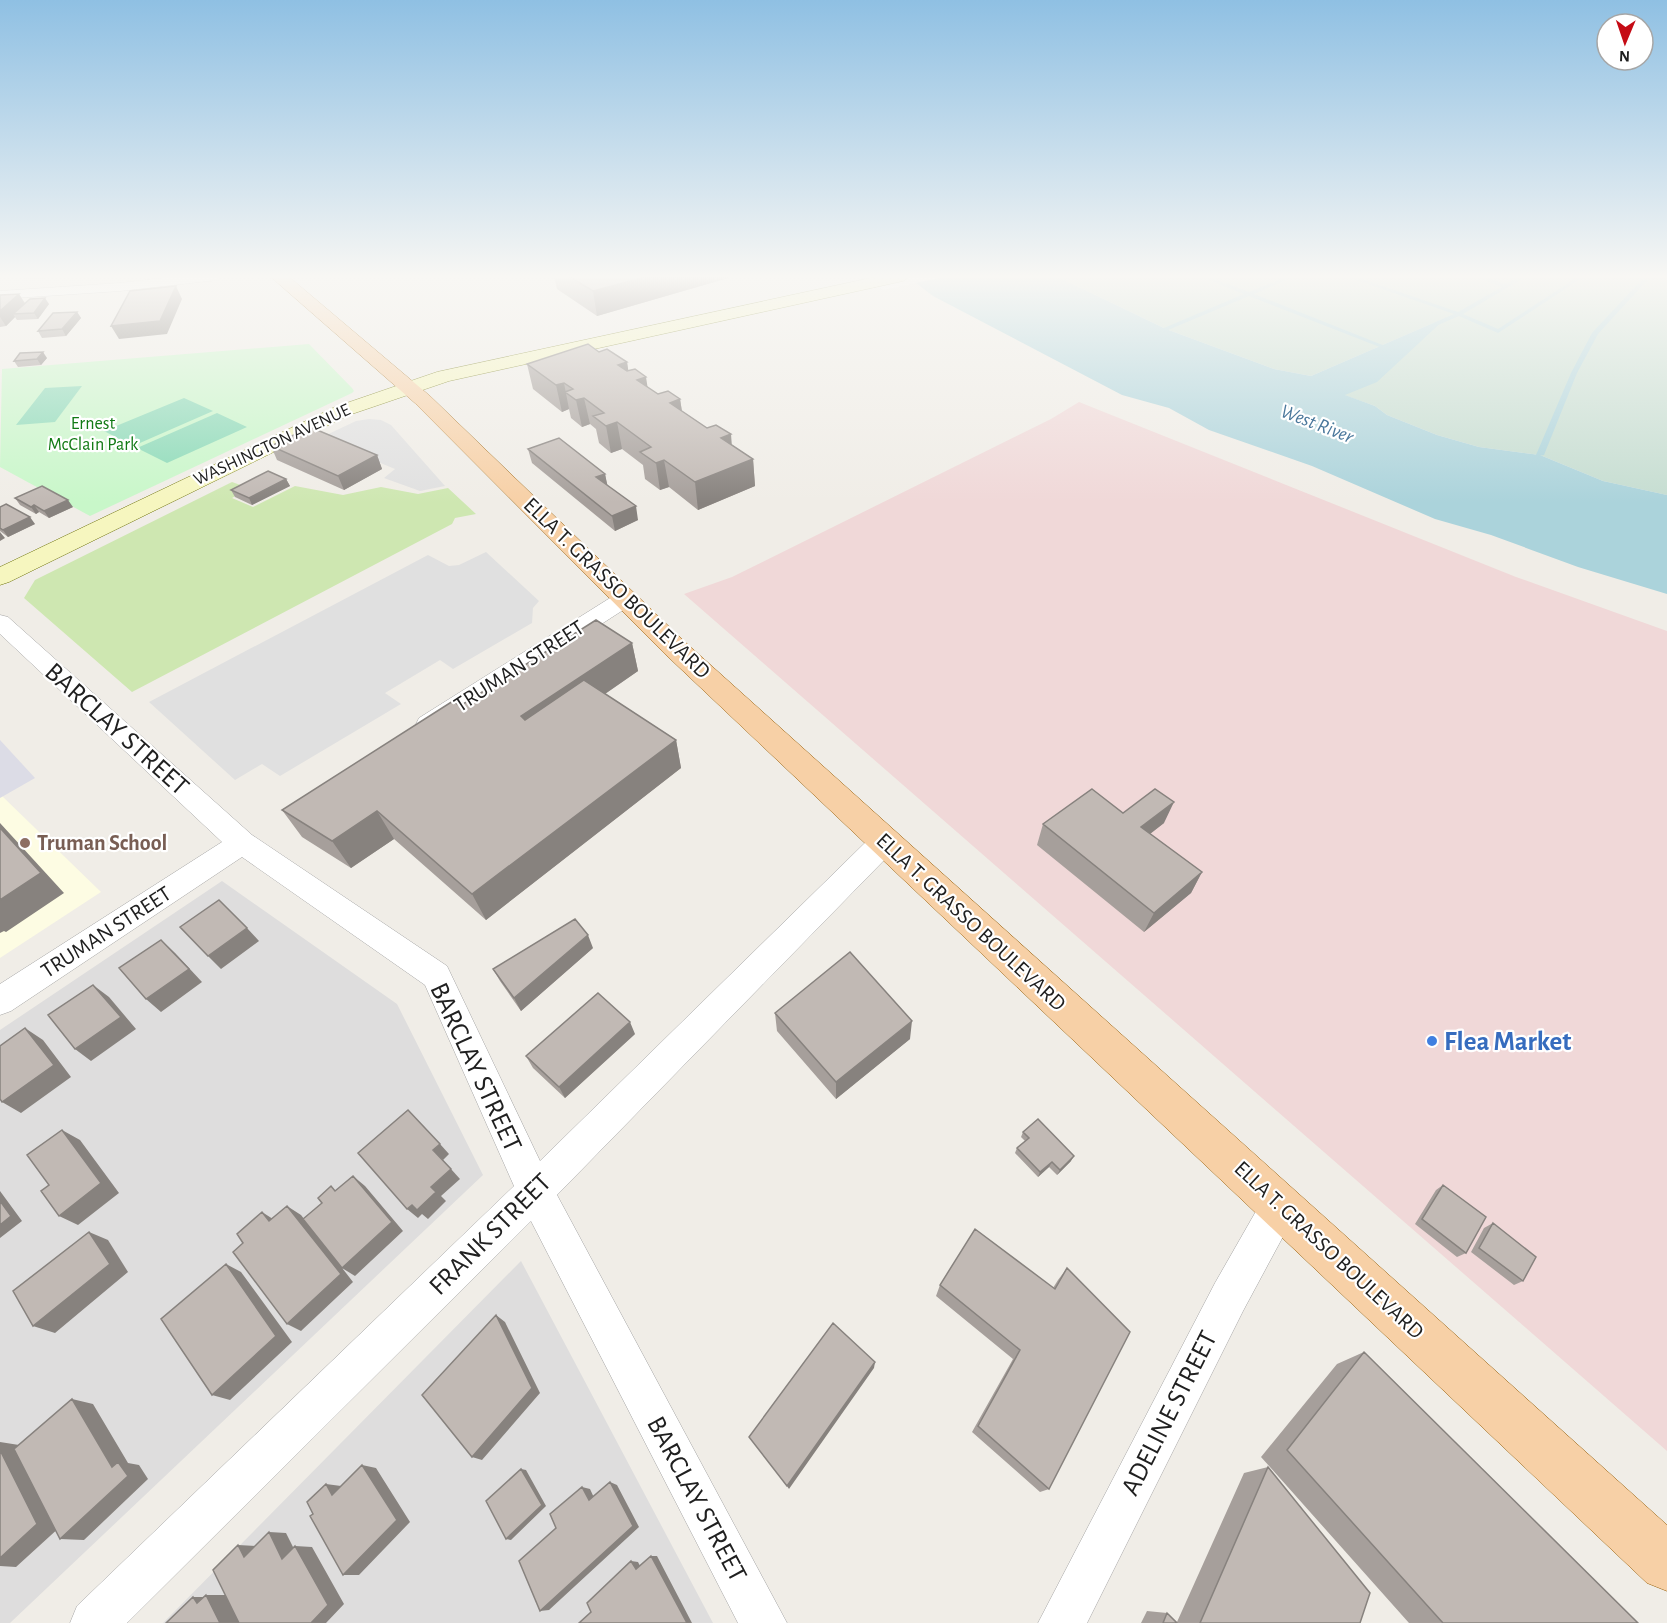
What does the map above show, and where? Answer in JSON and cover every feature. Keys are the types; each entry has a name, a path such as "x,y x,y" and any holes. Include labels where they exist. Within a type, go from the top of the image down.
{"main road":[{"name":"ELLA T. GRASSO BOULEVARD","path":"367,352 409,387 480,454 675,648 1667,1563"},
{"name":"WASHINGTON AVENUE","path":"0,577 319,421 409,387 467,371 556,352"}],"street":[{"name":"TRUMAN STREET","path":"409,736 626,598"},
{"name":"BARCLAY STREET","path":"0,622 242,843 436,976 535,1191 763,1623"},
{"name":"FRANK STREET","path":"94,1623 535,1191 884,842"},
{"name":"TRUMAN STREET","path":"0,1001 242,843"},
{"name":"ADELINE STREET","path":"1062,1623 1229,1297 1280,1205"}],"shaded area":[{"path":"1227,352 1367,352 1311,376 1274,369"},
{"path":"1401,352 1667,352 1667,495 1603,481 1540,455 1479,447 1437,435 1387,415 1375,406 1344,395"},
{"name":"Flea Market","path":"1079,402 1516,577 1667,631 1667,1451 684,594 732,577 1051,419"},
{"path":"381,420 391,425 445,486 420,491 384,478 395,469 320,438 356,421"},
{"path":"486,552 539,601 533,608 532,623 453,669 440,660 385,693 401,704 280,776 262,764 235,780 149,702 428,555 449,566 459,565"},
{"path":"0,740 35,778 0,798"},
{"name":"Truman School","path":"0,794 101,892 0,958"},
{"path":"222,881 397,1004 483,1175 10,1623 0,1623 0,1030"},
{"path":"521,1261 713,1623 163,1623"}],"green space":[{"name":"Ernest McClain Park","path":"214,352 317,352 354,391 90,516 0,467 2,369"},
{"path":"82,386 55,422 16,425 45,388"},
{"path":"184,398 213,411 133,446 104,431"},
{"path":"217,413 247,427 167,463 137,448"},
{"path":"232,482 249,488 232,498 253,507 295,486 343,495 381,487 418,494 448,488 476,514 455,518 452,524 132,692 24,598 35,580"}],"water":[{"name":"West River","path":"1039,352 1227,352 1274,369 1311,376 1367,352 1410,352 1377,382 1345,395 1375,406 1387,415 1437,435 1479,447 1540,455 1603,481 1667,495 1667,594 1578,567 1491,535 1435,519 1312,466 1209,430 1169,408 1122,395"}],"building":[{"path":"43,352 37,359 14,361 20,353"},
{"path":"564,352 611,352 627,362 618,365 627,371 635,369 646,377 637,380 658,394 668,391 680,399 670,403 707,428 716,425 731,434 721,438 753,459 695,482 664,460 656,463 640,452 651,447 617,422 606,426 593,416 604,413 584,398 576,400 565,392 573,389 564,383 556,385 527,364"},
{"path":"310,427 377,455 338,476 271,446"},
{"path":"559,438 605,474 596,477 636,506 612,516 528,449"},
{"path":"268,471 286,479 249,498 231,490"},
{"path":"42,486 68,500 44,511 15,498"},
{"path":"6,504 30,517 3,530 0,528 0,507"},
{"path":"596,620 632,643 521,716 525,720 584,680 676,740 472,894 377,811 332,841 282,810 453,701 460,706"},
{"path":"1092,789 1123,813 1155,789 1174,802 1141,827 1202,872 1154,913 1043,824"},
{"path":"0,828 41,873 0,900"},
{"path":"219,900 247,928 208,956 180,927"},
{"path":"575,919 588,935 514,998 493,969"},
{"path":"161,940 189,969 146,999 119,968"},
{"path":"850,952 912,1021 836,1082 775,1013"},
{"path":"93,985 121,1017 75,1049 48,1015"},
{"path":"598,993 630,1022 559,1087 526,1056"},
{"path":"25,1028 54,1065 2,1102 0,1099 0,1046"},
{"path":"408,1110 440,1144 433,1150 451,1169 431,1187 436,1192 417,1210 412,1205 407,1209 358,1153"},
{"path":"1038,1119 1074,1156 1060,1170 1052,1162 1040,1172 1017,1148 1029,1138 1023,1132"},
{"path":"62,1130 101,1183 59,1216 41,1191 49,1185 27,1155"},
{"path":"353,1176 392,1222 342,1268 303,1219 322,1203 318,1198 331,1186 335,1191"},
{"path":"1443,1185 1486,1217 1466,1253 1422,1219"},
{"path":"0,1201 11,1216 0,1225"},
{"path":"287,1206 341,1274 287,1324 233,1252 243,1243 237,1234 262,1212 269,1221"},
{"path":"1493,1223 1536,1257 1523,1281 1479,1248"},
{"path":"975,1229 1055,1289 1067,1268 1130,1332 1049,1489 978,1426 1020,1350 940,1285"},
{"path":"89,1232 110,1264 33,1326 13,1291"},
{"path":"226,1264 276,1336 212,1395 161,1319"},
{"path":"496,1315 532,1388 472,1457 422,1395"},
{"path":"833,1323 875,1362 787,1486 749,1437"},
{"path":"1364,1352 1638,1623 1443,1623 1287,1450"},
{"path":"72,1399 112,1467 118,1462 128,1476 60,1539 14,1449"},
{"path":"0,1450 37,1524 0,1558"},
{"path":"362,1465 397,1520 343,1575 310,1516 313,1514 307,1502 326,1484 332,1495"},
{"path":"1268,1467 1370,1593 1360,1623 1200,1623"},
{"path":"521,1469 542,1505 506,1539 486,1501"},
{"path":"610,1482 633,1526 540,1611 519,1561 556,1528 550,1514 582,1487 589,1500"},
{"path":"269,1532 282,1559 295,1546 328,1605 311,1623 239,1623 213,1570 238,1545 244,1557"},
{"path":"651,1556 687,1623 579,1623 591,1612 587,1603 631,1561 636,1569"},
{"path":"206,1595 220,1623 166,1623 193,1597 197,1603"},
{"path":"1167,1613 1177,1623 1163,1623"}],"waterway":[{"path":"1540,455 1585,352"}],"place":[{"name":"Truman School","path":"25,843"},
{"name":"Flea Market","path":"1432,1041"}]}
